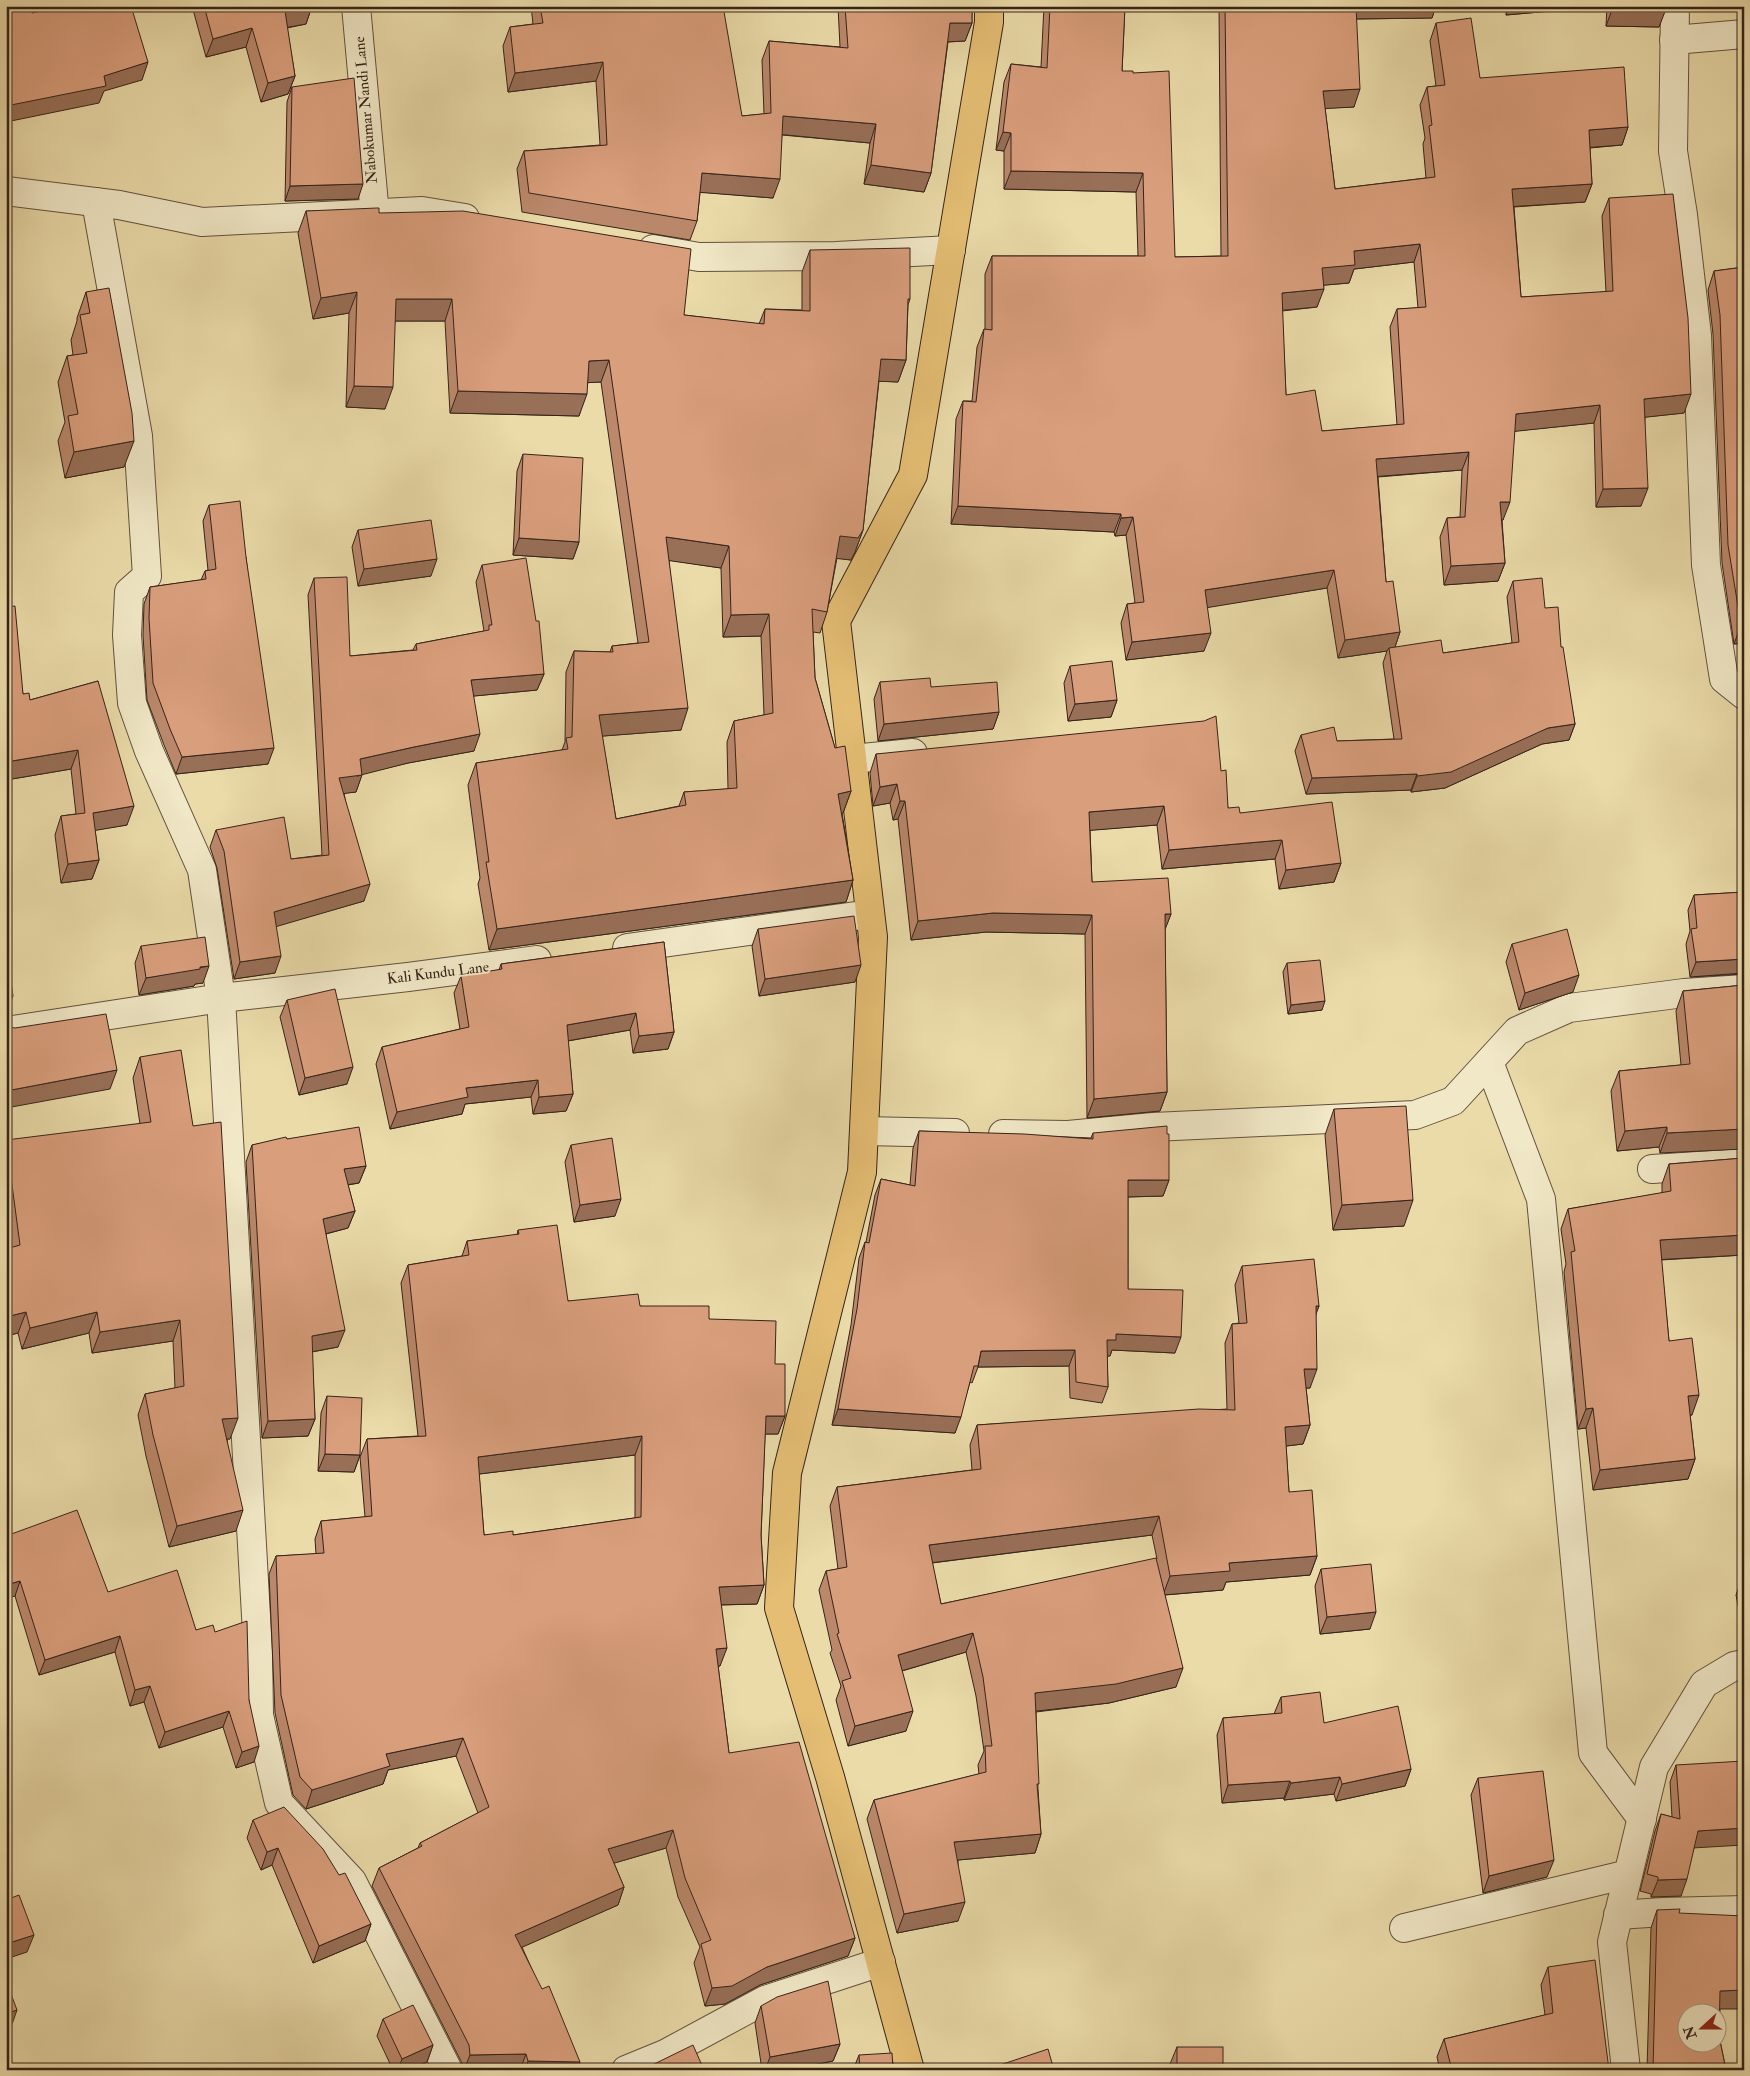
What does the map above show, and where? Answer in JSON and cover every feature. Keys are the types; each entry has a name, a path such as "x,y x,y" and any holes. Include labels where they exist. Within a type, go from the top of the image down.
{"main road":[{"path":"910,2070 830,1777 779,1608 786,1473 862,1172 873,937 836,621 913,475 990,6"}],"street":[{"name":"Nabokumar Nandi Lane","path":"356,6 375,214"},
{"path":"1675,6 1672,151 1683,215 1697,335 1706,565 1724,679 1744,695"},
{"path":"1674,40 1744,34"},
{"path":"6,191 119,204 202,222 422,211 489,222"},
{"path":"96,202 138,436 147,576 129,592 127,635 132,703 149,751 202,870 221,998 261,1724 278,1803 352,1881 448,2070"},
{"path":"632,246 699,257 836,256 951,250"},
{"path":"852,759 941,750"},
{"path":"604,951 870,914"},
{"name":"Kali Kundu Lane","path":"6,1031 221,998 408,977 565,956"},
{"path":"864,1131 1068,1135 1153,1127 1415,1115 1453,1101 1517,1031 1569,1008 1684,993 1744,989"},
{"path":"1488,1062 1541,1199 1593,1753 1642,1819"},
{"path":"1652,1169 1744,1163"},
{"path":"1626,2070 1612,1942 1654,1768 1704,1684 1734,1666 1744,1664"},
{"path":"1404,1928 1628,1874"},
{"path":"1618,1915 1744,1910"},
{"path":"626,2070 665,2054 765,2000 881,1962"}],"building":[{"path":"6,6 30,6 32,13 63,6 131,6 148,62 104,76 106,86 6,106"},
{"path":"204,6 308,6 285,11 295,76 268,83 252,28 213,39"},
{"path":"540,6 580,6 580,8 603,6 723,6 742,116 771,113 769,41 848,48 845,6 972,6 972,23 950,23 931,173 871,165 876,124 783,116 780,179 702,173 697,221 529,193 524,151 607,145 603,62 515,73 510,27 543,23"},
{"path":"1050,6 1125,6 1122,71 1133,71 1133,73 1169,71 1175,257 1228,256 1225,6 1356,6 1360,89 1323,91 1335,189 1435,177 1429,126 1432,125 1427,87 1445,85 1436,23 1471,18 1480,78 1624,67 1628,127 1589,130 1592,184 1512,189 1521,297 1613,291 1609,198 1673,194 1688,318 1691,394 1644,399 1648,488 1603,489 1600,405 1516,414 1510,502 1500,502 1505,563 1451,566 1447,518 1465,517 1469,452 1376,459 1386,582 1393,581 1400,632 1345,640 1334,570 1205,590 1211,633 1132,642 1127,604 1144,602 1133,517 1121,518 1121,514 958,506 963,401 976,402 984,329 992,330 992,256 1145,256 1143,173 1011,171 1011,133 1003,132 1011,64 1047,68","holes":["1420,244 1426,307 1397,309 1404,424 1322,431 1315,390 1286,395 1282,293 1324,289 1322,268 1355,265 1354,251"]},
{"path":"1666,6 1666,9 1613,7"},
{"path":"354,78 363,184 290,186 292,87"},
{"path":"379,208 379,213 463,211 691,249 684,315 764,324 765,309 810,311 810,250 910,248 910,299 908,299 906,360 881,359 863,530 858,538 840,536 827,612 812,609 815,678 835,748 845,746 851,791 838,794 853,880 497,929 486,862 489,862 476,763 568,749 566,738 572,737 574,651 613,652 612,646 649,642 609,360 589,361 587,394 458,391 452,299 396,299 393,387 354,386 357,292 321,298 306,211","holes":["666,537 729,546 731,615 769,614 773,713 734,721 737,788 684,792 686,805 616,819 599,715 688,708"]},
{"path":"1744,267 1744,625 1741,625 1728,545 1720,315 1714,271"},
{"path":"109,288 132,413 134,441 74,452 68,416 78,414 67,356 87,353 80,315 90,313 86,292"},
{"path":"523,454 583,458 579,542 519,538"},
{"path":"240,501 246,557 274,748 182,757 153,683 149,618 150,587 206,579 205,571 216,569 209,505"},
{"path":"431,520 437,559 364,569 358,530"},
{"path":"526,558 536,621 539,621 544,674 471,680 480,734 360,759 362,775 339,778 370,884 274,912 281,956 240,962 224,851 216,830 284,817 291,859 329,855 314,578 347,577 350,656 417,650 416,644 489,630 489,625 492,625 482,565"},
{"path":"1542,578 1545,608 1558,607 1561,647 1563,647 1575,724 1548,728 1451,772 1417,776 1417,774 1312,778 1301,735 1334,727 1337,741 1402,739 1389,648 1441,640 1443,653 1519,642 1513,581"},
{"path":"15,606 23,694 29,693 30,700 98,681 134,806 93,813 99,860 68,864 61,816 85,813 78,750 6,762 6,607"},
{"path":"1112,661 1117,700 1075,704 1070,666"},
{"path":"930,678 931,687 997,682 999,712 884,724 880,682"},
{"path":"1216,716 1221,771 1226,770 1228,808 1239,807 1240,813 1332,802 1341,863 1286,870 1282,840 1169,850 1164,806 1089,812 1092,882 1168,878 1171,914 1165,914 1167,1092 1094,1099 1092,915 993,913 918,921 905,801 900,801 897,784 880,787 876,754 1204,721"},
{"path":"1744,892 1744,959 1696,962 1691,929 1697,928 1694,895"},
{"path":"854,916 861,965 765,979 758,929"},
{"path":"1567,929 1579,975 1525,993 1512,944"},
{"path":"205,937 209,966 146,978 141,946"},
{"path":"664,942 674,1032 639,1036 636,1013 567,1025 573,1094 539,1097 538,1080 466,1088 468,1097 397,1112 382,1047 469,1027 461,976 502,969 501,964"},
{"path":"6,945 13,996 6,999"},
{"path":"1320,960 1325,1001 1291,1005 1287,963"},
{"path":"1744,985 1744,1129 1667,1133 1667,1127 1625,1131 1619,1071 1690,1064 1683,991"},
{"path":"335,989 353,1067 305,1078 287,1000"},
{"path":"106,1014 117,1070 6,1091 6,1026 15,1028"},
{"path":"181,1050 193,1126 221,1122 238,1418 222,1419 243,1510 177,1526 153,1435 145,1394 184,1386 180,1320 100,1332 97,1312 30,1328 26,1312 6,1317 6,1249 20,1245 6,1140 151,1122 140,1057"},
{"path":"1406,1106 1413,1200 1342,1205 1334,1109"},
{"path":"1167,1126 1167,1134 1169,1134 1169,1180 1128,1180 1128,1289 1183,1290 1181,1337 1116,1334 1116,1340 1107,1340 1108,1387 1076,1382 1075,1350 981,1351 978,1366 974,1366 961,1417 838,1409 857,1309 865,1242 869,1243 881,1179 915,1186 919,1131 1024,1134 1093,1139 1093,1133"},
{"path":"359,1127 366,1166 344,1169 355,1211 323,1219 345,1330 312,1336 315,1419 268,1421 252,1145 286,1137 287,1139"},
{"path":"612,1138 621,1199 580,1205 571,1145"},
{"path":"1744,1158 1744,1235 1660,1240 1669,1341 1692,1338 1699,1395 1688,1396 1695,1459 1600,1470 1593,1408 1586,1409 1571,1252 1575,1251 1568,1209 1671,1191 1669,1164"},
{"path":"557,1225 568,1301 638,1294 640,1306 709,1306 709,1319 776,1321 775,1364 785,1364 785,1416 766,1416 761,1535 764,1585 719,1587 727,1648 716,1649 729,1753 799,1742 855,1938 767,1967 732,1986 712,1988 701,1944 711,1940 685,1878 673,1830 608,1849 624,1887 515,1935 542,1989 549,1986 580,2062 528,2061 526,2054 470,2055 469,2045 379,1868 422,1846 420,1843 489,1807 463,1738 386,1754 390,1766 312,1790 300,1777 281,1695 276,1556 324,1553 321,1521 372,1516 367,1439 426,1436 408,1265 469,1255 467,1241 519,1234 518,1230","holes":["642,1436 641,1517 513,1535 513,1531 484,1535 478,1457"]},
{"path":"1314,1259 1319,1306 1316,1306 1317,1369 1304,1369 1310,1425 1285,1427 1289,1492 1312,1490 1317,1556 1229,1563 1230,1571 1170,1576 1159,1516 929,1545 941,1604 1156,1558 1183,1668 1116,1684 1035,1693 1039,1784 1037,1784 1041,1834 954,1842 965,1902 904,1914 874,1800 986,1772 985,1746 992,1746 983,1677 973,1633 898,1655 913,1711 855,1726 842,1681 851,1678 837,1634 839,1633 826,1571 847,1567 837,1487 981,1469 977,1425 1199,1409 1235,1410 1232,1324 1247,1323 1242,1266"},
{"path":"327,1396 362,1398 360,1455 325,1454"},
{"path":"77,1510 108,1592 177,1570 196,1630 213,1625 215,1632 247,1621 249,1700 259,1746 242,1752 229,1711 165,1732 150,1686 135,1690 120,1636 45,1660 20,1581 6,1585 6,1536"},
{"path":"1371,1564 1376,1612 1327,1617 1321,1569"},
{"path":"1320,1692 1324,1723 1398,1706 1411,1769 1342,1784 1340,1777 1291,1783 1290,1781 1228,1785 1223,1718 1282,1713 1281,1697"},
{"path":"1744,1761 1744,1828 1698,1831 1687,1879 1658,1880 1658,1877 1647,1874 1661,1814 1680,1819 1676,1765"},
{"path":"1543,1771 1554,1860 1489,1876 1478,1778"},
{"path":"284,1807 323,1849 339,1875 345,1873 371,1924 319,1946 278,1848 267,1852 253,1820"},
{"path":"19,1895 34,1935 6,1944 6,1900"},
{"path":"1680,1909 1679,1913 1744,1916 1744,1990 1720,1991 1720,2004 1678,2004 1678,2054 1723,2054 1726,2070 1653,2070 1657,1910"},
{"path":"1595,1960 1609,2070 1452,2070 1444,2039 1553,2013 1548,1967"},
{"path":"6,1981 17,2010 6,2014"},
{"path":"828,1981 840,2044 770,2057 761,2006 777,1997"},
{"path":"413,2005 433,2045 402,2059 383,2019"},
{"path":"693,2045 704,2070 642,2070"},
{"path":"1177,2047 1223,2047 1223,2070 1177,2070"},
{"path":"1048,2049 1054,2070 985,2070"},
{"path":"892,2053 893,2070 860,2070 859,2055"}]}
